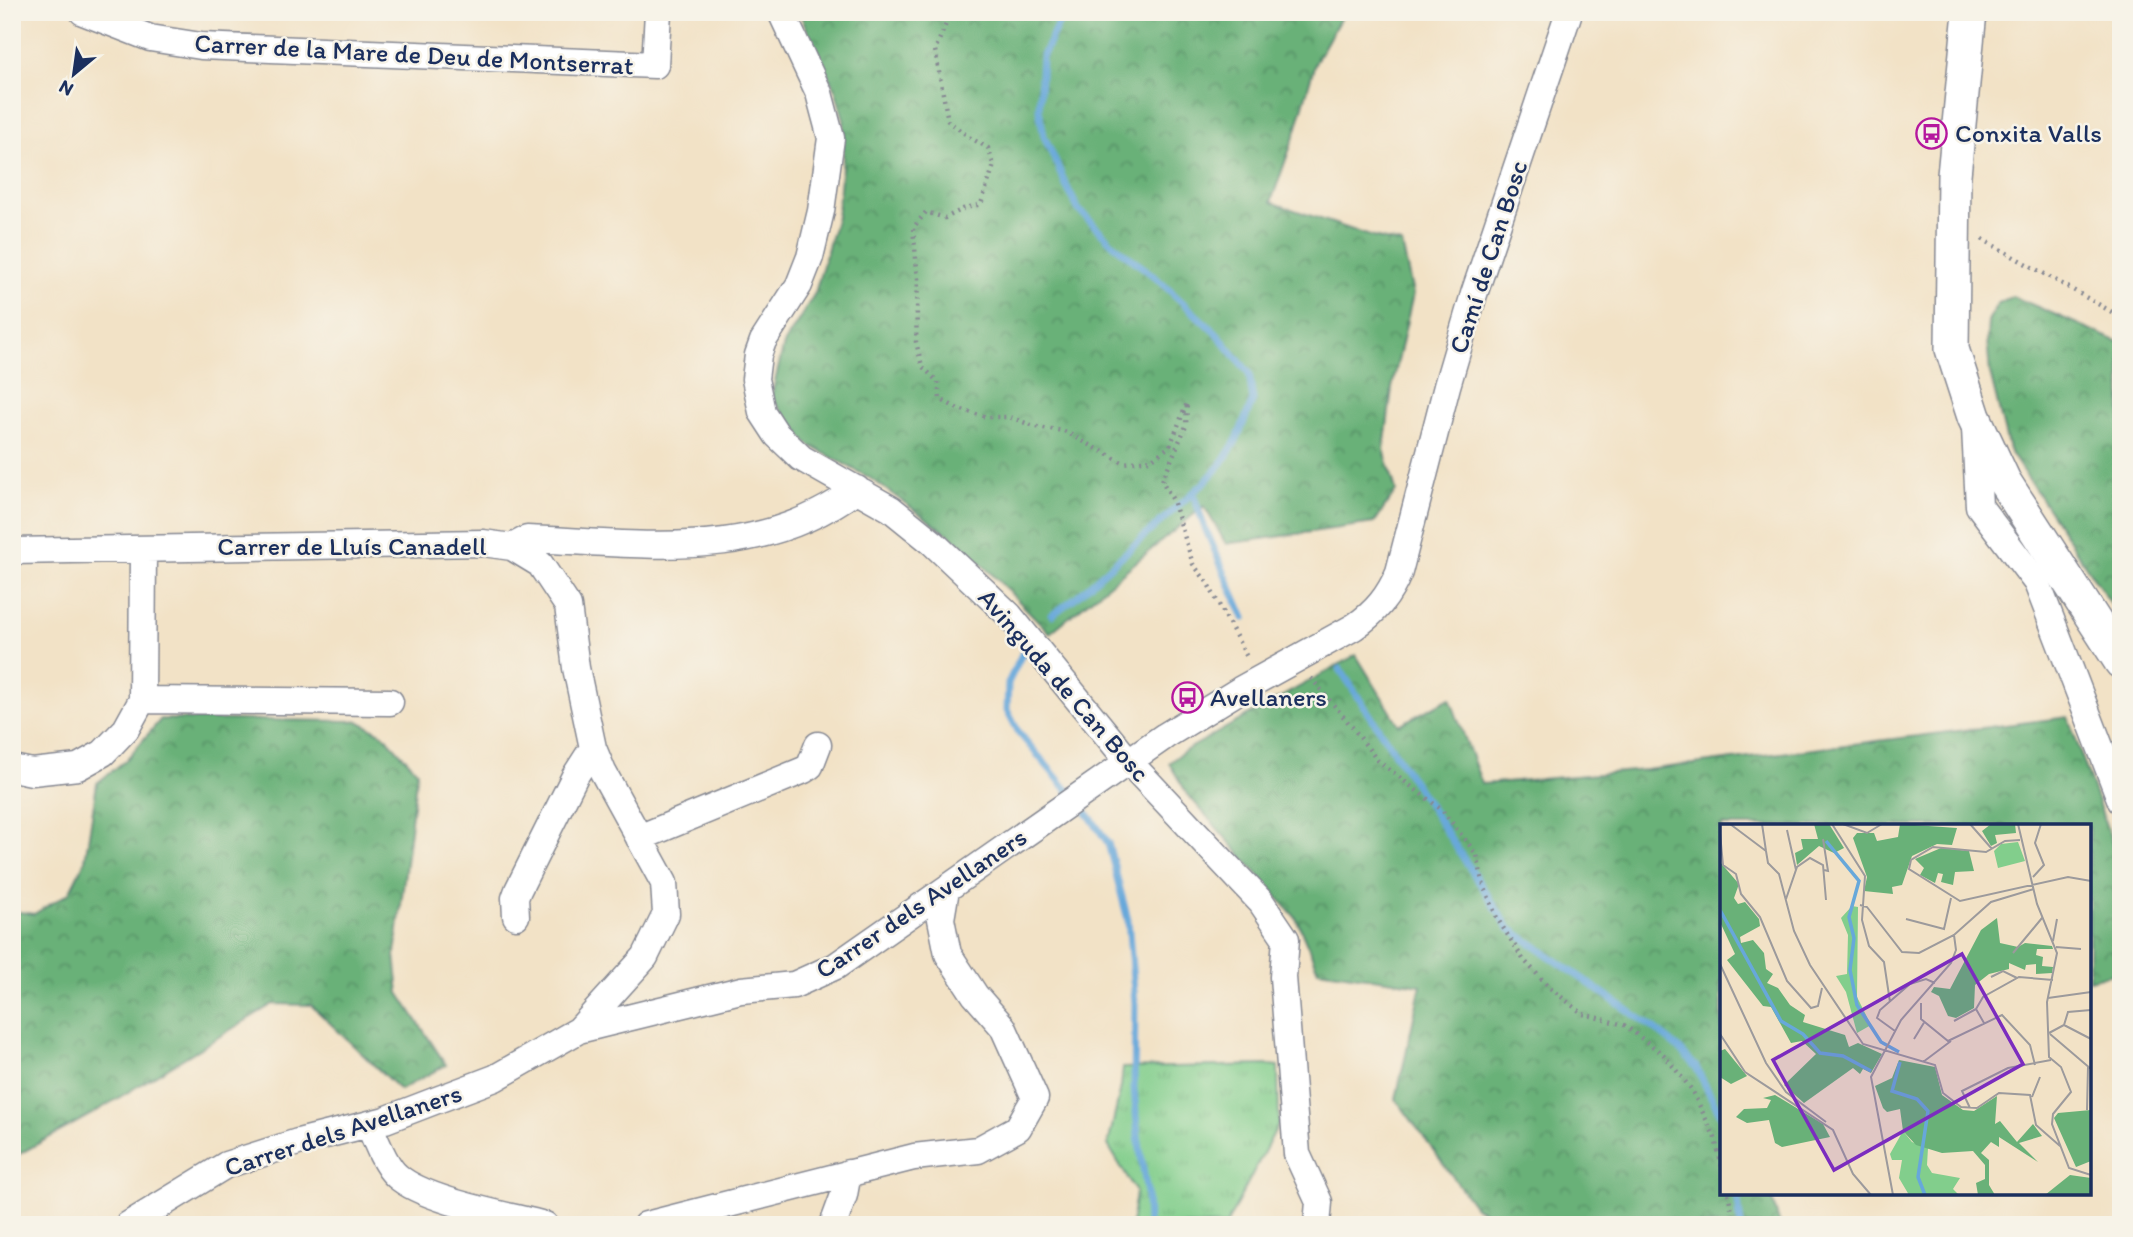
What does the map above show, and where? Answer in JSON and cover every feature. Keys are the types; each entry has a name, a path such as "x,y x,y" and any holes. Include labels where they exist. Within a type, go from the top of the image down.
{"street":[{"name":"Carrer de la Mare de Deu de Montserrat","path":"83,12 150,38 201,47 655,65 658,12"},
{"name":"Avinguda de Can Bosc","path":"781,12 819,93 831,138 816,239 799,285 763,341 756,366 758,401 768,422 789,448 811,464 891,509 933,543 1009,615 1129,762 1261,902 1286,939 1283,977 1297,1154 1319,1202 1317,1225"},
{"name":"Camí de Can Bosc","path":"1417,505 1474,294 1569,12"},
{"path":"1970,12 1954,175 1952,349 1974,417 2004,481 2121,662"},
{"path":"1974,417 1979,506 2037,583 2121,801"},
{"path":"512,547 527,539 650,546 733,541 773,531 812,516 857,489"},
{"name":"Carrer dels Avellaners","path":"128,1225 226,1165 369,1124 495,1078 579,1030 741,990 794,985 836,966 1166,736 1371,615 1383,601 1399,572 1417,505"},
{"name":"Carrer de Lluís Canadell","path":"12,551 482,543 512,547 540,564 568,606 576,668 593,748 603,772 664,883 666,914 645,957 579,1030"},
{"path":"12,768 33,772 78,767 103,753 126,729 142,700 143,548"},
{"path":"142,700 390,702"},
{"path":"639,838 803,770 810,766 818,745"},
{"path":"516,916 515,898 518,890 575,776 593,748"},
{"path":"646,1225 914,1157 978,1150 1018,1128 1035,1098 1003,1027 975,995 948,954 940,919 946,889"},
{"path":"369,1124 380,1150 396,1176 430,1195 545,1225"},
{"path":"833,1225 844,1195 848,1173"}],"path":[{"path":"951,12 935,50 948,121 988,148 995,165 981,204 945,218 926,212 913,228 918,279 916,342 922,366 938,382 940,399 958,409 987,417 1009,417 1037,427 1064,431 1124,463 1151,460 1170,446 1187,403 1186,426 1162,481 1173,500 1193,564 1207,582 1259,679"},
{"path":"1954,222 2121,317"},
{"path":"1293,660 1327,696 1377,760 1442,810 1477,855 1483,883 1497,918 1523,959 1550,988 1583,1014 1624,1025 1664,1055 1692,1090 1715,1138 1720,1159"},
{"path":"1728,1195 1735,1225"}],"green space":[{"path":"799,12 1344,12 1315,63 1295,134 1271,202 1373,237 1402,244 1413,294 1392,388 1384,449 1396,491 1374,523 1226,544 1204,506 1050,633 962,544 870,478 809,445 771,398 784,344 815,293 837,216 844,120 836,92"},
{"path":"2012,296 2121,343 2121,619 2009,450 1990,373 1987,339 1988,321 1997,304"},
{"path":"1356,655 1399,725 1450,698 1482,784 1646,770 2068,717 2121,868 2121,972 2091,980 2091,824 1720,824 1720,1195 1771,1195 1780,1225 1513,1225 1475,1207 1396,1099 1421,985 1318,970 1296,918 1188,795 1169,763 1183,752"},
{"path":"161,719 358,721 383,734 417,771 395,955 399,993 446,1065 400,1090 311,1005 273,1004 92,1114 12,1158 12,911 34,914 69,893 85,861 97,783 126,760"},
{"path":"1278,1066 1279,1123 1226,1225 1131,1225 1136,1192 1108,1145 1123,1068"}],"waterway":[{"path":"1052,615 1075,598 1205,482 1222,463 1236,441 1253,400 1249,373 1217,334 1155,277 1114,245 1078,209 1066,185 1044,136 1039,109 1042,57 1064,12"},
{"path":"1193,493 1244,618"},
{"path":"1023,652 1008,683 1007,710 1019,733 1091,818 1108,843 1128,920 1135,1003 1134,1088 1147,1194 1148,1225"},
{"path":"1340,669 1509,928 1676,1046 1696,1067 1720,1114"},
{"path":"1737,1195 1741,1225"}],"place":[{"name":"Conxita Valls","path":"1932,133"},
{"name":"Avellaners","path":"1187,697"}]}
